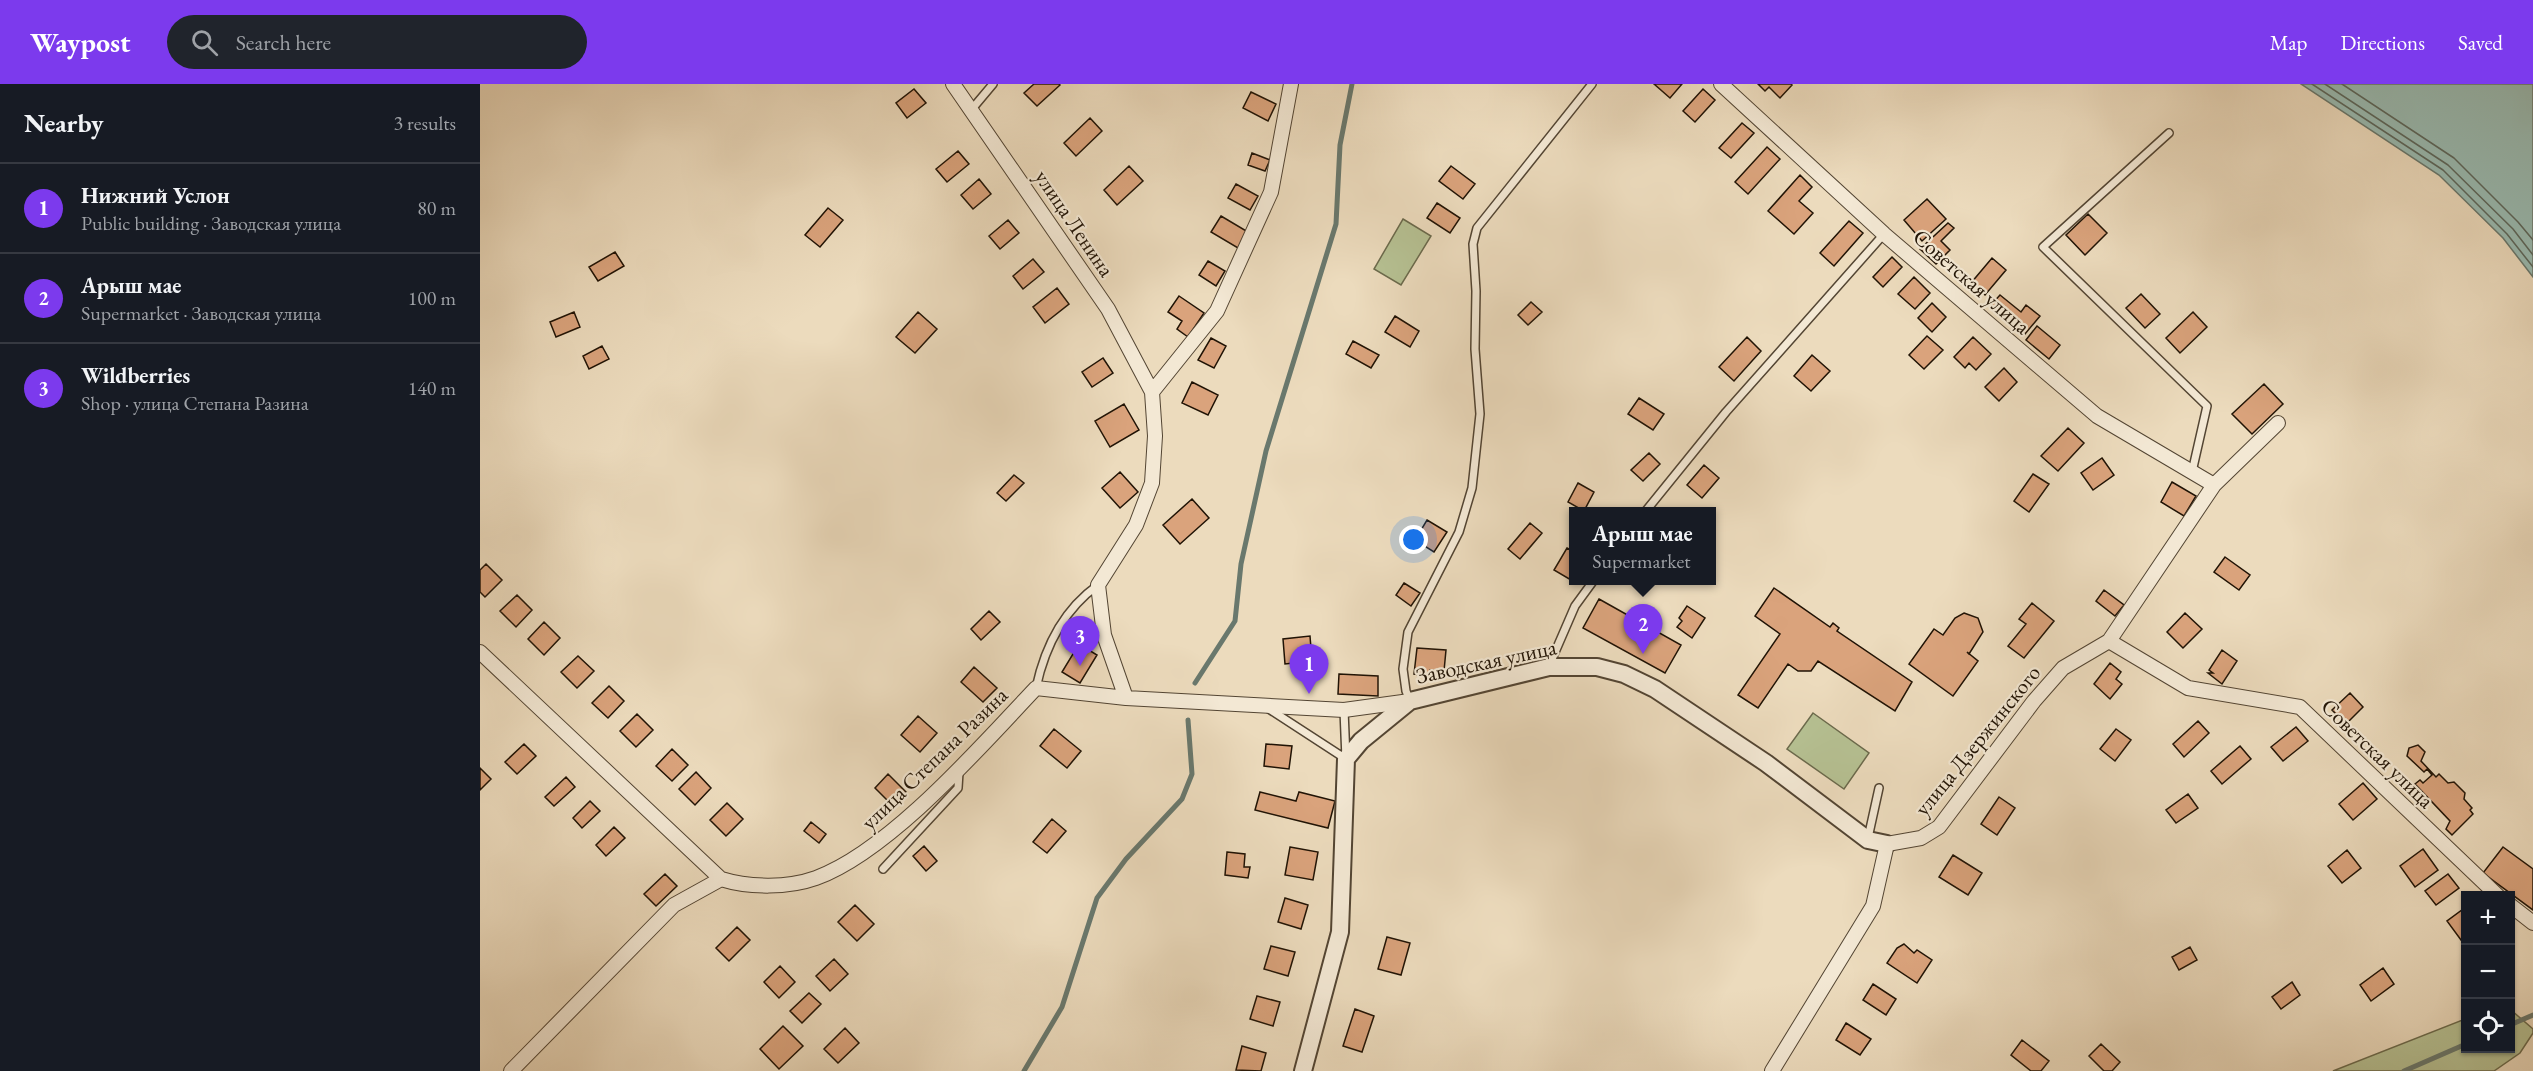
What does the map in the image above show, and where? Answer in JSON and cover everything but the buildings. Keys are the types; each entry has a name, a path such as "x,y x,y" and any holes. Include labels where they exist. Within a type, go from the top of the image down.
{"street":[{"name":"улица Ленина","path":"953,84 972,108 1108,309 1152,392"},
{"path":"1152,392 1217,311 1271,192 1291,84"},
{"name":"Советская улица","path":"1721,84 1884,234 2097,416 2214,485"},
{"name":"улица Степана Разина","path":"1098,585 1136,525 1152,483 1155,436 1152,392"},
{"name":"улица Дзержинского","path":"1887,844 1921,838 1939,827 2034,701 2063,668 2109,641 2214,485 2278,423"},
{"path":"1098,585 1104,635 1125,698"},
{"name":"Советская улица","path":"2109,641 2188,688 2300,707 2493,891"},
{"path":"480,652 721,879 674,905 511,1071"},
{"name":"Заводская улица","path":"1346,759 1361,741 1410,700 1549,667 1597,667 1624,674 1654,689 1766,763 1868,840 1887,844"},
{"path":"1036,688 1125,698 1344,710 1410,700"},
{"name":"улица Степана Разина","path":"721,879 772,886 816,878 873,847 959,767 1036,688"},
{"path":"1304,1071 1340,932 1346,759"},
{"path":"1772,1071 1873,906 1887,844"},
{"path":"2515,908 2533,923"}],"lane":[{"path":"972,108 993,84"},
{"path":"1410,700 1406,692 1403,669 1408,632 1459,532 1472,488 1480,414 1475,350 1476,291 1473,244 1477,228 1593,84"},
{"path":"2169,133 2043,247 2207,406 2192,472"},
{"path":"1649,507 1726,412 1884,234"},
{"name":"улица Степана Разина","path":"1036,688 1043,657 1054,633 1081,597 1098,585"},
{"path":"1549,667 1575,606 1590,585"},
{"path":"1264,706 1346,759"},
{"path":"1344,710 1346,759"},
{"path":"883,869 958,788 959,767"},
{"path":"1868,840 1879,788"}],"green space":[{"path":"1403,219 1431,236 1401,285 1374,269"},
{"path":"1813,713 1869,753 1844,789 1787,749"},
{"path":"2515,1013 2533,1029 2533,1033 2520,1053 2494,1071 2333,1071 2461,1021 2461,1053 2515,1053"}],"water":[{"path":"2301,84 2533,84 2533,277 2503,238 2439,175"}],"waterway":[{"path":"1195,683 1235,621 1241,564 1266,451 1336,224 1340,145 1352,84"},
{"path":"1024,1071 1062,1007 1097,898 1126,859 1182,799 1192,774 1188,720"},
{"path":"2515,1023 2533,1015"},
{"path":"2404,1071 2461,1046"}],"place":[{"name":"Арыш мае","path":"1643,654"},
{"name":"Wildberries","path":"1080,666"},
{"name":"Нижний Услон","path":"1309,694"}]}
